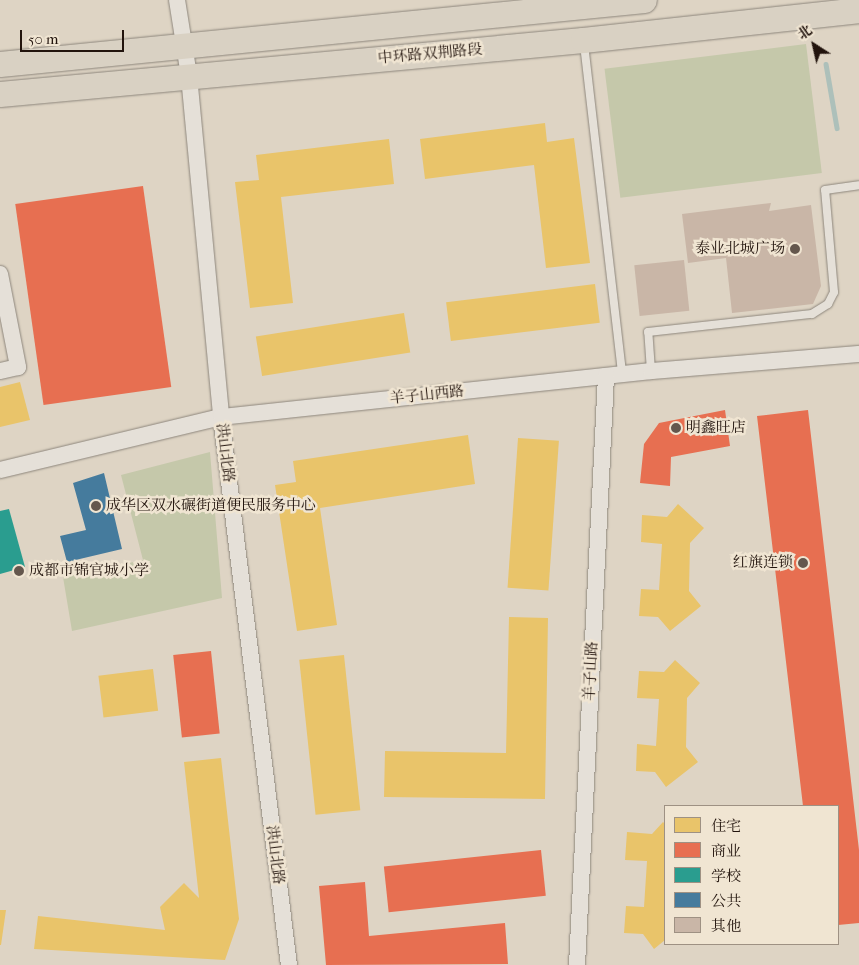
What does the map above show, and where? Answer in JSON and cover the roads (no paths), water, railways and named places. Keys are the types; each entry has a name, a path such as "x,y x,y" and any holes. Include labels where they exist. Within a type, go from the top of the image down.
{"main road":[{"name":"中环路双荆路段","path":"0,64 644,0"},
{"name":"中环路双荆路段","path":"0,94 583,40 859,10"}],"street":[{"name":"洪山北路","path":"177,0 186,47 221,417 289,965"},
{"path":"0,274 18,366 0,370"},
{"name":"羊子山西路","path":"0,470 221,417 651,371 859,354"},
{"name":"羊子山路","path":"576,965 614,375"}],"lane":[{"path":"583,40 614,375"},
{"path":"651,371 648,332 812,314 828,304 834,292 825,190 859,185"}],"waterway":[{"path":"826,64 837,128"}],"place":[{"name":"泰业北城广场","path":"795,249"},
{"name":"明鑫旺店","path":"676,428"},
{"name":"成华区双水碾街道便民服务中心","path":"96,506"},
{"name":"红旗连锁","path":"803,563"},
{"name":"成都市锦官城小学","path":"19,571"}]}
